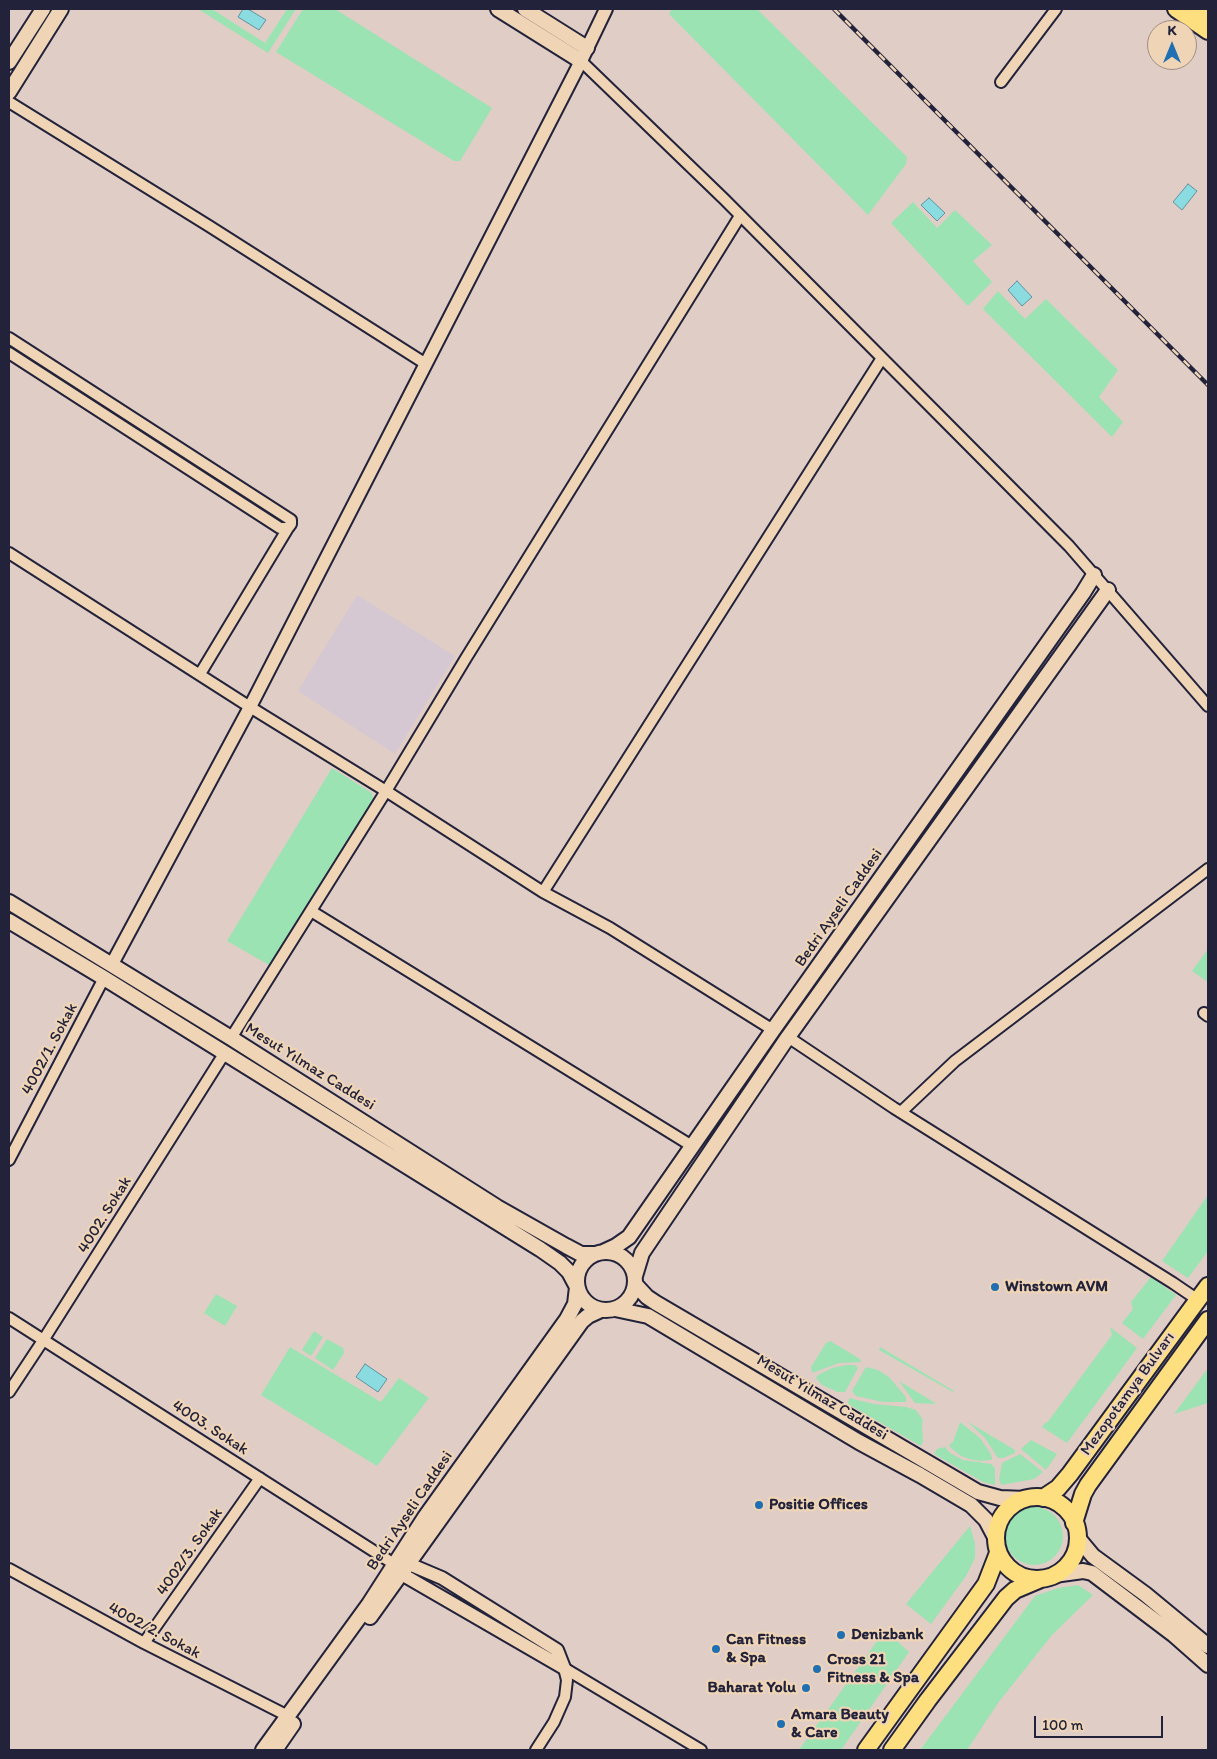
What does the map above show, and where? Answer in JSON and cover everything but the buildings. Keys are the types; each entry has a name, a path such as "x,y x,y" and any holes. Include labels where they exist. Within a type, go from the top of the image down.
{"main road":[{"path":"9,62 43,9"},
{"path":"9,92 61,9"},
{"path":"498,9 584,54"},
{"path":"525,9 584,54"},
{"path":"1176,9 1208,31"},
{"path":"1199,9 1208,15"},
{"name":"Bedri Ayseli Caddesi","path":"599,1253 616,1246 629,1237 1094,575"},
{"name":"Bedri Ayseli Caddesi","path":"635,1280 642,1253 788,1037 1108,590"},
{"name":"Mesut Yılmaz Caddesi","path":"9,902 232,1038 497,1207 580,1254 599,1253"},
{"name":"Mesut Yılmaz Caddesi","path":"9,921 554,1258 569,1272 577,1287"},
{"path":"612,1252 627,1260 632,1268 635,1280 633,1292 628,1300 615,1309 601,1310 588,1304 577,1287 578,1272 581,1266 599,1253 612,1252"},
{"name":"Mesut Yılmaz Caddesi","path":"635,1280 647,1297 656,1303 978,1492 1000,1498 1026,1499"},
{"name":"Mezopotamya Bulvarı","path":"1043,1498 1058,1488 1070,1474 1208,1286"},
{"name":"Bedri Ayseli Caddesi","path":"276,1750 399,1565 425,1516 567,1319 575,1304 577,1287"},
{"name":"Mesut Yılmaz Caddesi","path":"615,1309 648,1316 860,1442 971,1505 986,1520 997,1546"},
{"name":"Bedri Ayseli Caddesi","path":"263,1750 369,1604 582,1321 601,1310"},
{"name":"Mezopotamya Bulvarı","path":"1076,1530 1083,1494 1088,1485 1208,1320"},
{"path":"866,1750 986,1584 997,1546 998,1526 1004,1514 1014,1505 1026,1499 1043,1498 1062,1506 1071,1515 1076,1530 1093,1556 1145,1594 1208,1646"},
{"path":"892,1750 1006,1598 1015,1590 1064,1569 1076,1550 1076,1530"},
{"path":"997,1546 1005,1564 1015,1573 1028,1578 1048,1577 1083,1571 1092,1573 1174,1635 1208,1665"}],"street":[{"path":"112,964 250,707 606,9"},
{"path":"1001,82 1056,9"},
{"path":"584,54 740,216 1069,546 1208,706"},
{"path":"9,102 426,364"},
{"path":"232,1038 740,216"},
{"path":"9,338 291,520 291,524 200,674"},
{"path":"9,353 280,528 288,528"},
{"path":"543,892 882,358"},
{"path":"9,553 543,892 610,928 773,1030"},
{"path":"901,1112 955,1061 1208,869"},
{"path":"311,911 692,1146"},
{"name":"4002/1. Sokak","path":"9,1160 104,978"},
{"path":"788,1037 901,1112 1198,1300"},
{"name":"4002. Sokak","path":"9,1392 44,1340 224,1054"},
{"name":"4003. Sokak","path":"9,1318 399,1565"},
{"name":"4002/3. Sokak","path":"144,1643 260,1478"},
{"path":"399,1565 564,1668 702,1750"},
{"name":"4002/2. Sokak","path":"9,1569 144,1643 288,1716"},
{"path":"536,1750 554,1722 565,1697 568,1680 564,1668"}],"shaded area":[{"path":"357,595 455,656 395,754 298,691"}],"green space":[{"path":"198,9 212,9 265,43 287,9 296,9 268,53"},
{"path":"303,9 335,9 492,108 460,161 454,161 276,52"},
{"path":"672,9 757,9 907,157 906,164 868,215 669,14"},
{"path":"913,202 937,228 955,210 992,245 973,261 992,282 968,306 891,223"},
{"path":"998,291 1025,319 1046,299 1118,370 1099,397 1123,422 1112,437 983,309"},
{"path":"332,768 372,793 373,799 269,965 227,941"},
{"path":"1208,949 1208,982 1192,971"},
{"path":"1208,1195 1208,1251 1188,1278 1162,1261"},
{"path":"1151,1277 1176,1295 1143,1339 1122,1323 1133,1309 1131,1302"},
{"path":"216,1294 237,1306 225,1326 204,1313"},
{"path":"1110,1327 1137,1348 1067,1443 1042,1427 1047,1423 1112,1335"},
{"path":"314,1331 323,1337 311,1356 302,1350"},
{"path":"327,1339 343,1348 344,1353 333,1370 315,1358"},
{"path":"830,1341 860,1359 861,1362 839,1363 812,1373 811,1367 826,1343"},
{"path":"290,1347 381,1402 399,1378 429,1398 377,1466 261,1395"},
{"path":"880,1347 954,1391 879,1350"},
{"path":"855,1365 858,1368 845,1392 838,1392 822,1385 816,1378 832,1368"},
{"path":"866,1367 878,1370 889,1377 906,1397 906,1402 883,1402 856,1396 852,1391"},
{"path":"1208,1368 1208,1403 1174,1414"},
{"path":"899,1381 935,1403 935,1404 915,1403"},
{"path":"849,1398 916,1410 923,1420 923,1442 921,1446 848,1404"},
{"path":"960,1422 980,1438 991,1454 991,1460 969,1459 961,1456 951,1448 949,1445 953,1442"},
{"path":"968,1422 1015,1450 1015,1453 998,1458 985,1438"},
{"path":"1031,1440 1057,1454 1046,1470 1021,1449"},
{"path":"945,1447 950,1453 963,1460 991,1464 995,1468 995,1485 983,1482 934,1454 937,1449"},
{"path":"1020,1454 1043,1472 1034,1479 1001,1485 999,1479 1002,1463"},
{"path":"1034,1507 1050,1512 1058,1520 1063,1536 1058,1552 1050,1560 1034,1565 1018,1560 1010,1552 1005,1536 1010,1520 1018,1512"},
{"path":"970,1526 975,1544 975,1558 966,1576 931,1624 906,1604"},
{"path":"1078,1585 1093,1595 1052,1635 998,1703 967,1750 920,1750 1035,1596 1058,1588"},
{"path":"885,1630 909,1652 841,1750 799,1750"}],"water":[{"path":"243,9 248,9 266,20 259,30 238,17"},
{"path":"1188,184 1197,191 1182,210 1173,202"},
{"path":"929,198 945,213 937,221 921,205"},
{"path":"1017,281 1032,297 1022,306 1008,290"},
{"path":"365,1364 387,1379 378,1392 356,1377"}],"railway":[{"path":"834,9 1208,385"}],"place":[{"name":"Winstown AVM","path":"995,1287"},
{"name":"Positie Offices","path":"759,1505"},
{"name":"Denizbank","path":"841,1635"},
{"name":"Can Fitness & Spa","path":"716,1649"},
{"name":"Cross 21 Fitness & Spa","path":"817,1669"},
{"name":"Baharat Yolu","path":"806,1688"},
{"name":"Amara Beauty & Care","path":"781,1724"}]}
